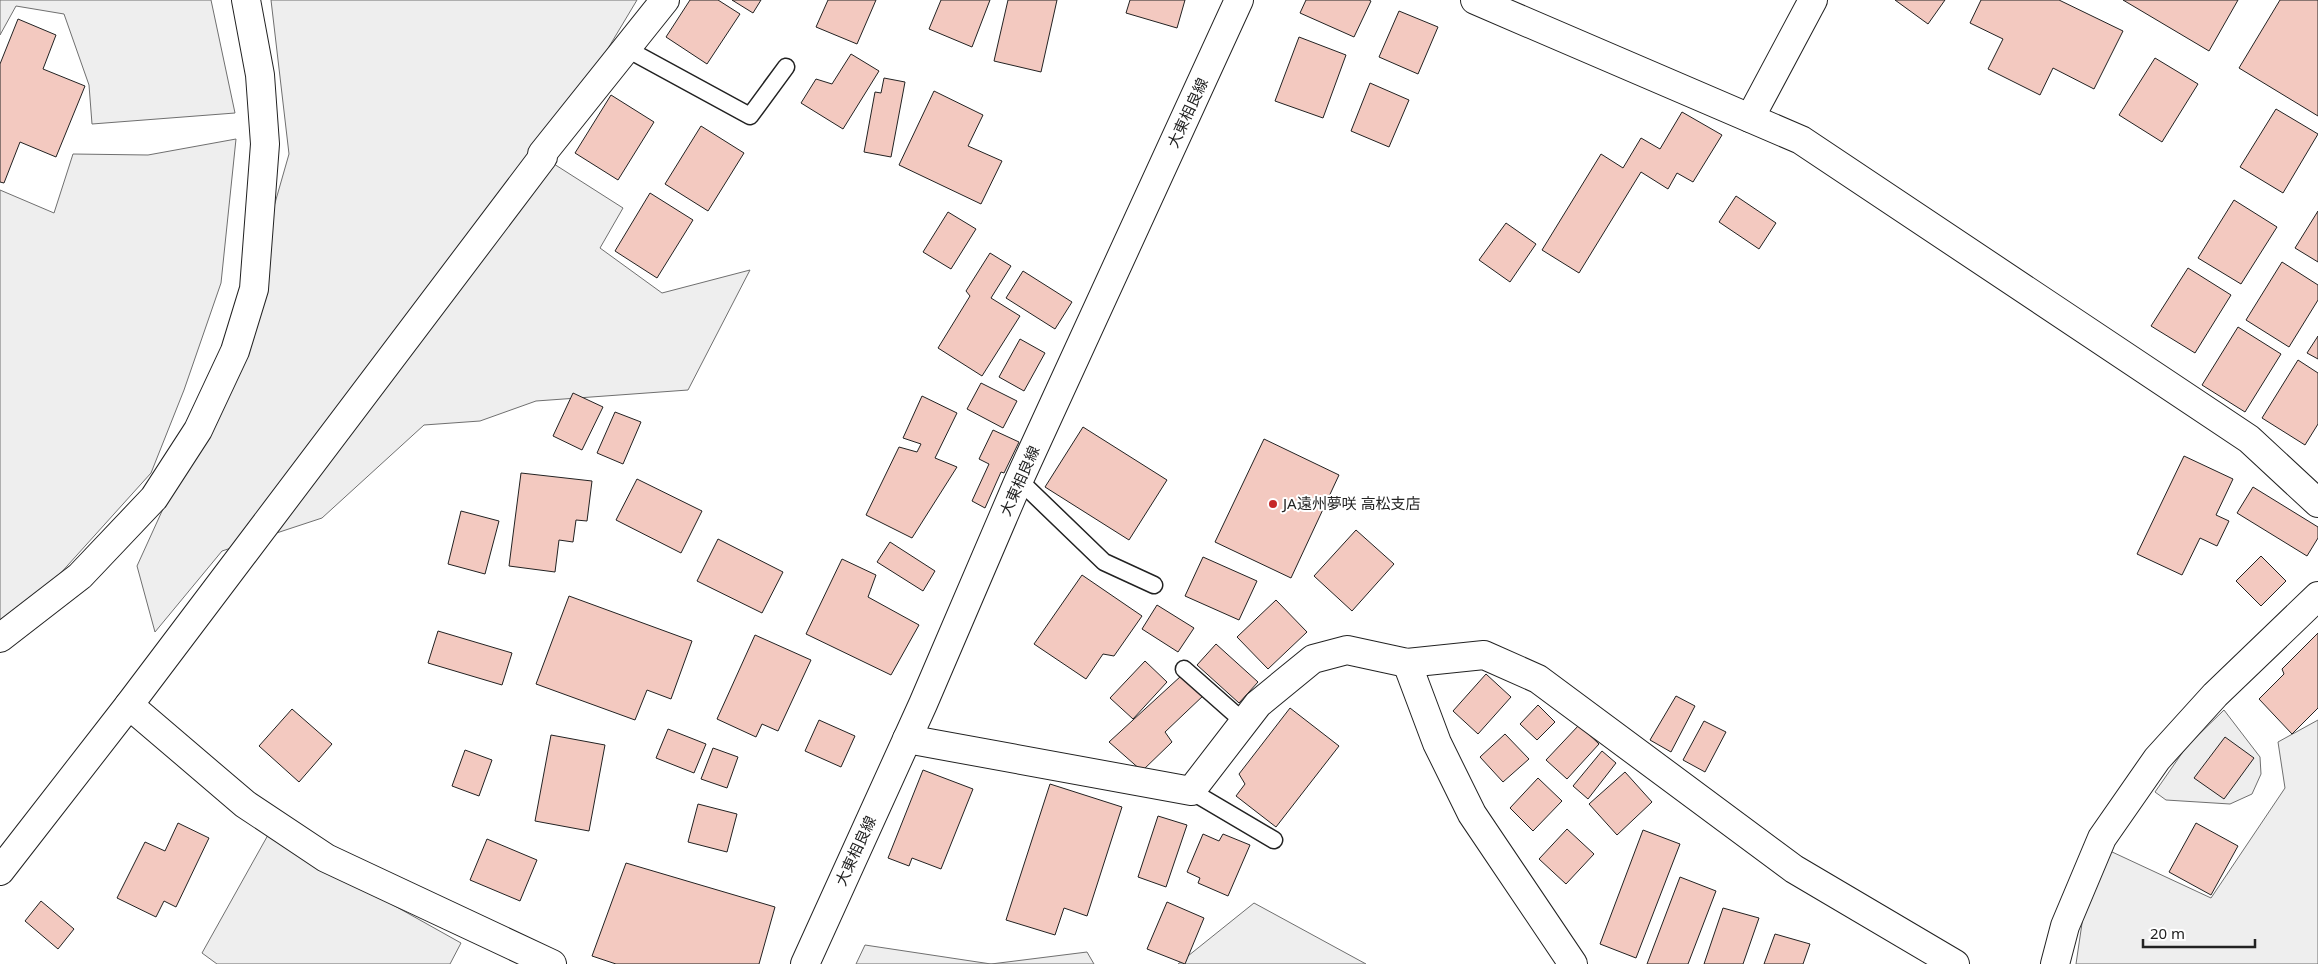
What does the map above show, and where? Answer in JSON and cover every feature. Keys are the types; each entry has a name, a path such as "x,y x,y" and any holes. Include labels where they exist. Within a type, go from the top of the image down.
{"street":[{"path":"0,638 80,576 154,498 198,430 235,351 254,289 264,144 260,75 246,0"},
{"path":"0,871 129,705 543,157 542,154 665,0"},
{"name":"大東相良線","path":"805,964 907,739 1019,480 1240,0"},
{"path":"1475,0 1801,140 2249,439 2318,503"},
{"path":"1750,118 1813,0"},
{"path":"2055,964 2065,926 2102,838 2157,759 2216,694 2318,596"},
{"path":"907,739 1191,791 1258,704 1313,659 1347,650 1408,663 1484,655 1538,679 1794,869 1955,964"},
{"path":"1408,663 1437,743 1472,814 1573,964"},
{"path":"129,705 245,804 326,858 552,964"}],"lane":[{"path":"627,48 750,116 786,68"},
{"path":"1019,480 1104,562 1154,585"},
{"path":"1184,669 1244,722"},
{"path":"1191,791 1274,840"}],"shaded area":[{"path":"0,0 211,0 235,113 92,124 89,85 64,14 16,6 0,35"},
{"path":"271,0 637,0 543,157 623,208 600,248 662,293 750,270 688,390 536,401 480,421 424,425 322,518 222,551 155,632 137,566 229,364 289,154"},
{"path":"236,139 221,283 184,390 151,473 49,586 0,623 0,190 54,213 73,154 148,155"},
{"path":"2224,710 2260,757 2261,774 2252,794 2230,804 2166,800 2155,792 2187,746"},
{"path":"2318,720 2318,964 2076,964 2085,903 2110,851 2211,898 2285,788 2278,742"},
{"path":"268,835 461,943 450,964 217,964 202,953"},
{"path":"1254,903 1366,964 1178,964"},
{"path":"865,945 991,964 856,964"},
{"path":"1087,952 1094,964 991,964"}],"building":[{"path":"690,0 718,0 740,14 707,64 666,37"},
{"path":"732,0 761,0 753,13"},
{"path":"828,0 876,0 857,44 816,27"},
{"path":"941,0 990,0 972,47 929,29"},
{"path":"1008,0 1057,0 1041,72 994,61"},
{"path":"1130,0 1185,0 1177,28 1126,13"},
{"path":"1306,0 1371,1 1354,37 1300,13"},
{"path":"1895,0 1945,0 1928,24"},
{"path":"1981,0 2059,0 2123,31 2094,89 2053,68 2040,95 1988,69 2003,39 1970,23"},
{"path":"2123,0 2238,0 2209,51"},
{"path":"2280,0 2318,0 2318,116 2239,68"},
{"path":"1399,11 1438,27 1418,74 1379,57"},
{"path":"18,19 56,35 43,69 85,86 56,157 20,142 4,183 0,182 0,64"},
{"path":"1299,37 1346,55 1323,118 1275,101"},
{"path":"851,54 879,71 843,129 801,103 816,79 832,84"},
{"path":"2155,58 2198,84 2162,142 2119,115"},
{"path":"884,78 905,82 891,157 864,152 875,92 881,93"},
{"path":"1370,83 1409,100 1389,147 1351,131"},
{"path":"934,91 983,115 968,146 1002,161 981,204 899,165"},
{"path":"611,95 654,122 618,180 575,153"},
{"path":"2276,109 2318,134 2283,193 2240,167"},
{"path":"1682,112 1722,135 1693,182 1677,173 1668,189 1641,172 1579,273 1542,250 1601,154 1623,168 1641,138 1660,149"},
{"path":"701,126 744,153 708,211 665,184"},
{"path":"650,193 693,220 657,278 615,251"},
{"path":"1736,196 1776,223 1759,249 1719,222"},
{"path":"2234,200 2277,227 2241,284 2198,258"},
{"path":"2318,211 2318,262 2295,248"},
{"path":"948,212 976,229 951,269 923,252"},
{"path":"1506,223 1536,244 1510,282 1479,260"},
{"path":"990,253 1011,266 991,298 1020,316 982,376 938,348 970,296 966,291"},
{"path":"2282,262 2318,285 2318,300 2289,347 2246,320"},
{"path":"2188,268 2231,295 2195,353 2151,326"},
{"path":"1023,271 1072,302 1055,329 1006,298"},
{"path":"2238,327 2281,354 2245,412 2202,385"},
{"path":"2318,336 2318,359 2307,353"},
{"path":"1020,339 1045,353 1024,391 999,377"},
{"path":"2298,360 2318,373 2318,424 2305,445 2262,418"},
{"path":"981,383 1017,401 1003,428 967,409"},
{"path":"573,393 603,407 582,450 553,436"},
{"path":"922,396 957,413 935,458 957,467 912,538 866,515 899,447 917,452 921,444 903,438"},
{"path":"615,412 641,422 623,464 597,453"},
{"path":"1083,427 1167,480 1129,540 1045,487"},
{"path":"993,430 1019,442 1004,473 1001,472 985,508 972,501 989,464 979,459"},
{"path":"1264,439 1339,475 1291,578 1215,542"},
{"path":"2184,456 2233,479 2216,515 2229,521 2217,546 2200,538 2182,575 2137,554"},
{"path":"521,473 592,481 587,521 576,520 573,542 559,540 555,572 509,566"},
{"path":"637,479 702,511 681,553 616,520"},
{"path":"2253,487 2318,527 2318,538 2307,556 2237,513"},
{"path":"461,511 499,521 485,574 448,564"},
{"path":"1356,530 1394,564 1352,611 1314,576"},
{"path":"718,539 783,572 762,613 697,581"},
{"path":"890,542 935,571 923,591 877,562"},
{"path":"2261,556 2286,581 2261,606 2236,581"},
{"path":"1203,557 1257,581 1239,620 1185,596"},
{"path":"842,559 876,575 868,597 919,625 891,675 806,634"},
{"path":"1082,575 1142,616 1114,656 1103,654 1086,679 1034,644"},
{"path":"569,596 692,641 671,699 647,690 635,720 536,684"},
{"path":"1276,600 1307,632 1268,669 1237,637"},
{"path":"1157,605 1194,628 1178,652 1142,629"},
{"path":"438,631 512,653 502,685 428,663"},
{"path":"2318,633 2318,708 2292,734 2259,699 2284,674 2282,669"},
{"path":"755,635 811,660 778,731 762,724 756,737 717,719"},
{"path":"1216,644 1258,682 1239,703 1197,665"},
{"path":"1145,661 1167,682 1133,719 1110,698"},
{"path":"1486,674 1511,697 1478,734 1453,711"},
{"path":"1181,676 1205,694 1165,732 1172,742 1142,771 1109,742"},
{"path":"1676,696 1695,706 1671,752 1650,740"},
{"path":"1538,705 1555,722 1537,740 1520,724"},
{"path":"1290,708 1339,746 1276,827 1236,796 1245,784 1239,774"},
{"path":"292,709 332,744 299,782 259,746"},
{"path":"819,720 855,736 841,767 805,751"},
{"path":"1704,721 1726,732 1705,772 1683,760"},
{"path":"1579,725 1599,744 1567,779 1546,760"},
{"path":"668,729 706,744 694,773 656,758"},
{"path":"1505,734 1529,759 1503,782 1480,757"},
{"path":"551,735 605,745 589,831 535,821"},
{"path":"2225,737 2254,758 2224,799 2194,778"},
{"path":"713,748 738,757 727,788 701,779"},
{"path":"465,750 492,760 479,796 452,786"},
{"path":"1602,751 1616,763 1588,799 1573,786"},
{"path":"923,770 973,789 941,869 912,858 909,866 888,858"},
{"path":"1625,772 1652,802 1617,835 1589,804"},
{"path":"1538,778 1562,801 1533,831 1510,808"},
{"path":"1050,784 1122,807 1087,916 1064,908 1055,935 1006,920"},
{"path":"698,804 737,814 727,852 688,842"},
{"path":"1158,816 1187,825 1166,887 1138,877"},
{"path":"178,823 209,838 176,907 164,901 156,917 117,898 145,842 165,851"},
{"path":"2196,823 2238,846 2211,895 2169,872"},
{"path":"1567,829 1594,854 1566,884 1539,859"},
{"path":"1643,830 1680,844 1636,958 1600,944"},
{"path":"1203,834 1219,841 1223,834 1250,845 1228,896 1198,883 1200,878 1187,872"},
{"path":"487,839 537,860 520,901 470,880"},
{"path":"626,863 775,907 759,964 616,964 592,956"},
{"path":"1680,877 1716,891 1688,964 1647,964"},
{"path":"41,901 74,929 58,949 25,921"},
{"path":"1167,902 1204,918 1185,964 1147,949"},
{"path":"1723,908 1759,918 1743,964 1704,964"},
{"path":"1775,934 1810,944 1803,964 1764,964"}],"place":[{"name":"JA遠州夢咲 高松支店","path":"1273,504"}]}
